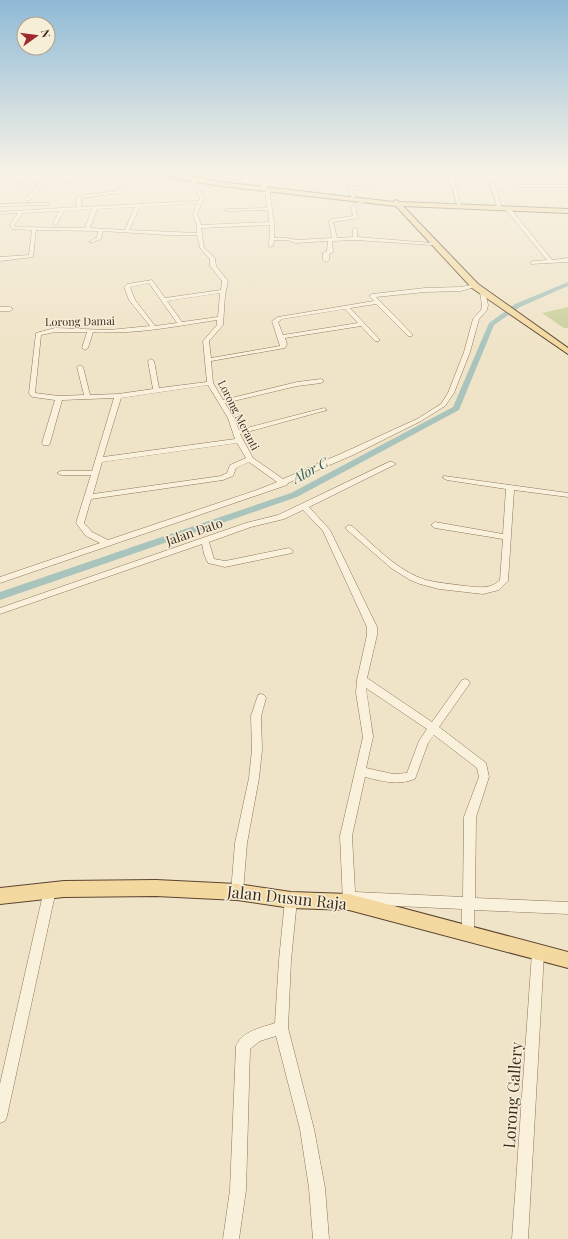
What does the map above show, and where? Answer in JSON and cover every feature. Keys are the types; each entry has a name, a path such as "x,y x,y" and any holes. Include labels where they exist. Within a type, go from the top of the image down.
{"main road":[{"path":"418,229 445,257 483,292 568,352"},
{"path":"422,229 450,258 451,261"},
{"name":"Jalan Dusun Raja","path":"0,896 50,890 113,887 237,892 291,900 349,900 468,934 568,960"}],"street":[{"path":"0,258 31,256 34,229 87,229 126,232 198,234 199,229"},
{"path":"271,246 272,229"},
{"path":"326,260 326,253 330,252 332,229"},
{"path":"355,229 355,238"},
{"path":"524,229 551,262"},
{"path":"91,242 98,238 101,230"},
{"name":"Lorong Meranti","path":"198,234 202,248 213,259 213,266 224,277 225,281 220,325 206,341 210,383 222,402 237,433 239,441 250,459 284,483"},
{"path":"271,239 287,239 296,242 355,238 432,244"},
{"path":"533,263 568,260"},
{"path":"154,328 132,300 127,287 150,281 181,324"},
{"path":"410,335 376,302 372,296 425,290 461,289 476,286"},
{"path":"163,300 223,291"},
{"path":"0,580 284,483 408,426 443,405 447,399 456,379 476,319 484,310 486,305 483,292"},
{"path":"209,360 280,349 284,344 275,323 277,319 376,302"},
{"path":"346,307 377,340"},
{"path":"0,309 10,309"},
{"name":"Lorong Damai","path":"210,383 118,396 60,398 37,397 32,393 36,336 41,332 77,330 115,332 220,318"},
{"path":"76,320 77,330"},
{"path":"281,337 362,324"},
{"path":"84,348 91,330"},
{"path":"151,361 156,390"},
{"path":"80,368 87,396"},
{"path":"222,402 297,384 321,381"},
{"path":"107,543 89,534 80,523 118,396"},
{"path":"46,443 60,398"},
{"path":"237,433 324,410"},
{"path":"99,460 239,441"},
{"path":"88,497 223,478 230,474 233,467 250,459"},
{"name":"Jalan Dato","path":"0,611 249,525 281,517 392,464"},
{"path":"61,473 95,473"},
{"path":"447,478 568,495"},
{"path":"349,528 378,553 413,578 424,582 482,591 493,590 500,586 504,581 510,487"},
{"path":"304,506 326,530 372,627 372,635 362,680 362,705 368,737 346,836 349,900 568,908"},
{"path":"435,525 507,537"},
{"path":"205,540 211,561 225,564 289,551"},
{"path":"362,680 477,760 484,771 484,777 470,817 468,934"},
{"path":"360,771 399,779 406,779 411,776 424,741 465,683"},
{"path":"237,892 241,843 254,778 257,750 256,716 261,698"},
{"path":"0,1116 50,890"},
{"path":"291,900 285,960 281,1028 307,1129 317,1188 321,1239"},
{"name":"Lorong Gallery","path":"520,1239 538,952"},
{"path":"231,1239 238,1190 243,1046 253,1037 281,1028"}],"green space":[{"path":"568,307 568,328 564,328 542,313"}],"waterway":[{"name":"Alor C","path":"0,596 294,495 456,408 491,324 517,305 568,284"}]}
